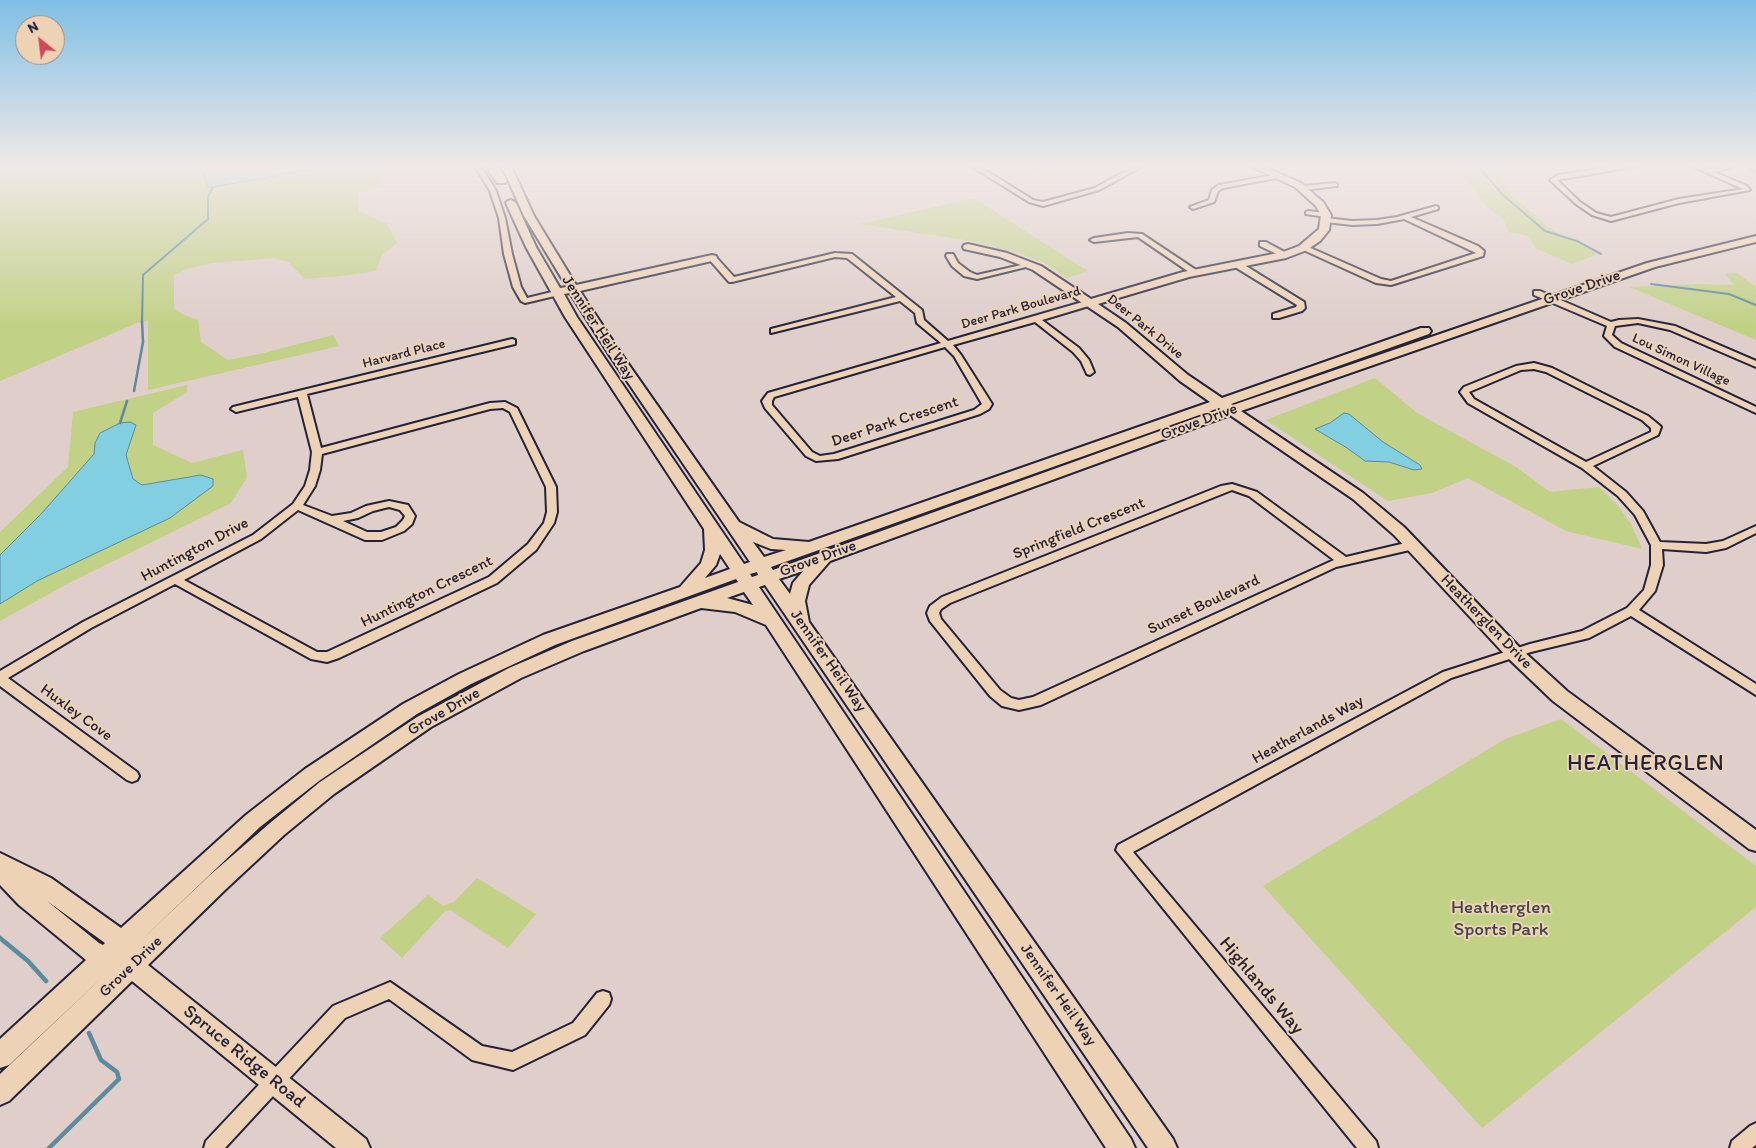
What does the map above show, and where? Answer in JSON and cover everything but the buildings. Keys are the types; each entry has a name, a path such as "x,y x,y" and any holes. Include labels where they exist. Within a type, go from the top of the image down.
{"main road":[{"name":"Jennifer Heil Way","path":"518,220 556,293 1122,1148"},
{"name":"Jennifer Heil Way","path":"531,220 572,289 621,364 1164,1148"},
{"name":"Deer Park Boulevard","path":"1089,303 1195,272 1286,255 1303,248 1321,234 1326,220"},
{"name":"Grove Drive","path":"0,1092 218,882 276,829 327,788 394,741 432,717 515,673 686,599 1225,406 1550,294 1660,252 1756,231"},
{"name":"Grove Drive","path":"1550,294 1651,265 1756,239"},
{"name":"Deer Park Drive","path":"968,247 1003,254 1030,265 1122,324 1184,378 1225,406"},
{"path":"556,293 712,258"},
{"name":"Heatherglen Drive","path":"1225,406 1358,496 1414,545 1515,654 1560,696 1596,725 1756,842"},
{"path":"730,520 752,536 771,544 824,550 814,568 801,583 797,601 804,627"},
{"path":"711,528 713,550 708,565 697,579 686,599 737,606 754,612 774,623"},
{"name":"Grove Drive","path":"0,1056 254,821 312,775 410,709 506,659 566,634 686,599"},
{"path":"0,863 43,885 131,966"},
{"path":"0,870 28,898 91,951 114,950"},
{"name":"Spruce Ridge Road","path":"131,966 357,1148"}],"street":[{"path":"502,220 513,276 525,301 556,293"},
{"path":"1338,220 1365,223 1392,220"},
{"path":"1303,248 1379,281 1391,283 1480,254 1480,251 1475,248 1408,220"},
{"path":"1365,223 1372,230"},
{"path":"1094,240 1140,235 1195,272"},
{"path":"1263,244 1286,255"},
{"path":"712,258 732,280 845,254 919,312 920,321 947,344"},
{"path":"950,256 955,264 970,275 977,276 1030,265"},
{"path":"1238,265 1301,304 1301,308 1276,316"},
{"name":"Lou Simon Village","path":"1550,294 1615,324 1638,321 1672,328 1756,364"},
{"path":"774,331 902,298"},
{"name":"Deer Park Boulevard","path":"768,398 780,392 1089,303"},
{"path":"1036,319 1076,350 1085,360 1090,372"},
{"name":"Lou Simon Village","path":"1615,324 1608,336 1618,345 1756,410"},
{"name":"Harvard Place","path":"236,409 512,342"},
{"name":"Deer Park Crescent","path":"768,398 768,406 808,454 818,459 836,457 977,412 986,407 985,400 957,354 947,344"},
{"path":"1586,466 1655,432 1656,427 1645,418 1549,370 1534,366 1519,368 1467,389 1464,392 1467,398 1586,466 1632,504 1645,523 1656,545 1657,565 1654,582 1644,598 1631,611 1756,690"},
{"name":"Huntington Drive","path":"0,678 87,624 257,537 297,506 310,486 315,470 317,452 302,393"},
{"name":"Huntington Crescent","path":"174,579 315,656 327,657 336,655 493,580 506,571 532,547 549,523 552,512 551,487 514,410 505,405 490,406 317,452"},
{"name":"Springfield Crescent","path":"1012,704 995,693 936,621 933,613 936,606 946,600 1225,488 1245,490 1253,494 1342,560"},
{"path":"297,506 359,534 374,537 393,533 400,529 408,522 410,516 404,507 389,504 370,508 354,516 331,520"},
{"path":"1656,545 1682,548 1718,546 1740,538 1756,529"},
{"name":"Sunset Boulevard","path":"1012,704 1019,705 1036,701 1342,560 1414,545"},
{"name":"Heatherlands Way","path":"1122,850 1435,680 1456,671 1530,648 1585,635 1631,611"},
{"name":"Huxley Cove","path":"0,678 132,776"},
{"name":"Highlands Way","path":"1122,850 1369,1148"},
{"path":"213,1148 339,1012 390,990 478,1054 513,1061 579,1029 602,999"},
{"path":"1739,1148 1756,1132"}],"green space":[{"path":"0,220 377,220 387,224 397,243 382,255 376,271 342,276 305,279 288,262 275,258 213,263 187,269 174,275 174,308 184,315 198,320 201,342 228,360 260,354 333,335 339,346 148,390 148,321 137,323 0,381"},
{"path":"879,220 1008,220 1088,271 1067,278 1046,264 1016,252 971,241 860,224"},
{"path":"1504,220 1540,220 1549,228 1598,254 1572,264 1535,248 1529,236 1508,232"},
{"path":"1737,273 1756,287 1756,340 1629,287 1698,284 1734,285 1725,274"},
{"path":"1375,378 1417,413 1516,467 1550,492 1599,487 1618,506 1631,524 1642,549 1566,531 1468,478 1432,493 1388,501 1266,420"},
{"path":"187,385 187,392 153,413 153,445 192,463 243,450 247,477 231,503 67,584 0,621 0,532 68,467 73,412"},
{"name":"Heatherglen Sports Park","path":"1561,719 1756,866 1756,907 1482,1128 1263,886 1505,739"},
{"path":"477,878 536,914 508,948 450,910 445,911 402,958 380,938 428,895 443,906 454,902"}],"water":[{"path":"1344,413 1349,414 1383,442 1420,465 1422,469 1414,470 1389,462 1365,461 1315,429 1330,423"},
{"path":"130,422 136,425 126,455 133,479 142,485 201,475 213,479 213,486 170,518 37,581 0,604 0,555 41,514 94,454 95,443 100,433 120,423"}],"waterway":[{"path":"142,322 143,275 207,220"},
{"path":"1532,220 1545,231 1577,241 1601,254"},
{"path":"1651,284 1729,294 1756,305"},
{"path":"134,391 143,342 142,322"},
{"path":"120,423 127,401"},
{"path":"0,938 28,961 46,981"},
{"path":"49,1148 119,1079 117,1072 101,1060 89,1033"}],"district":[{"name":"HEATHERGLEN","path":"1646,764"}]}
